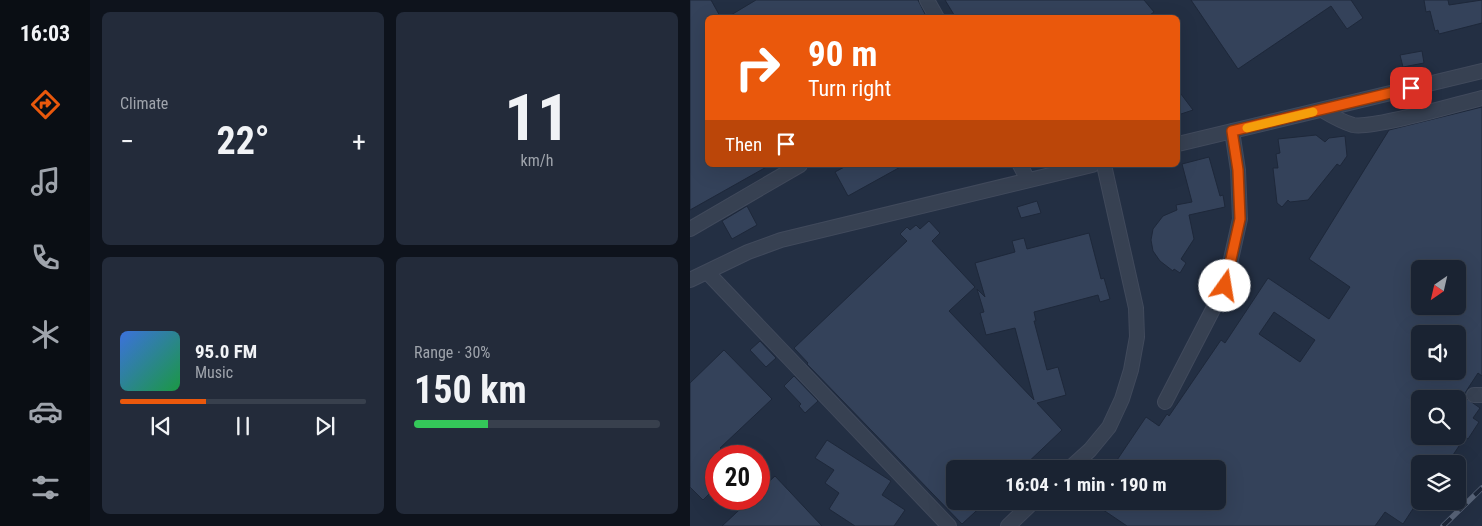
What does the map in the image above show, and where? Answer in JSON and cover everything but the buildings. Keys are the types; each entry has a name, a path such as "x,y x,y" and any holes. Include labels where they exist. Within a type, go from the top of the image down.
{"street":[{"path":"927,0 935,15"},
{"path":"1180,144 1482,71"},
{"path":"1322,110 1339,120 1355,125 1376,123 1482,98"},
{"path":"1165,402 1225,286 1240,219 1238,170 1232,131"},
{"path":"690,229 797,167"},
{"path":"1021,167 1028,180"},
{"path":"690,280 748,252 781,240 1083,167"},
{"path":"1079,460 1090,450 1108,427 1122,399 1131,370 1137,337 1136,308 1104,167"},
{"path":"707,272 949,526"},
{"path":"1008,526 1025,510"}],"railway":[{"path":"1443,526 1482,488"}],"slow traffic":[{"path":"1247,128 1313,112"}],"route":[{"path":"1225,286 1240,219 1238,170 1232,131 1411,88"}]}
